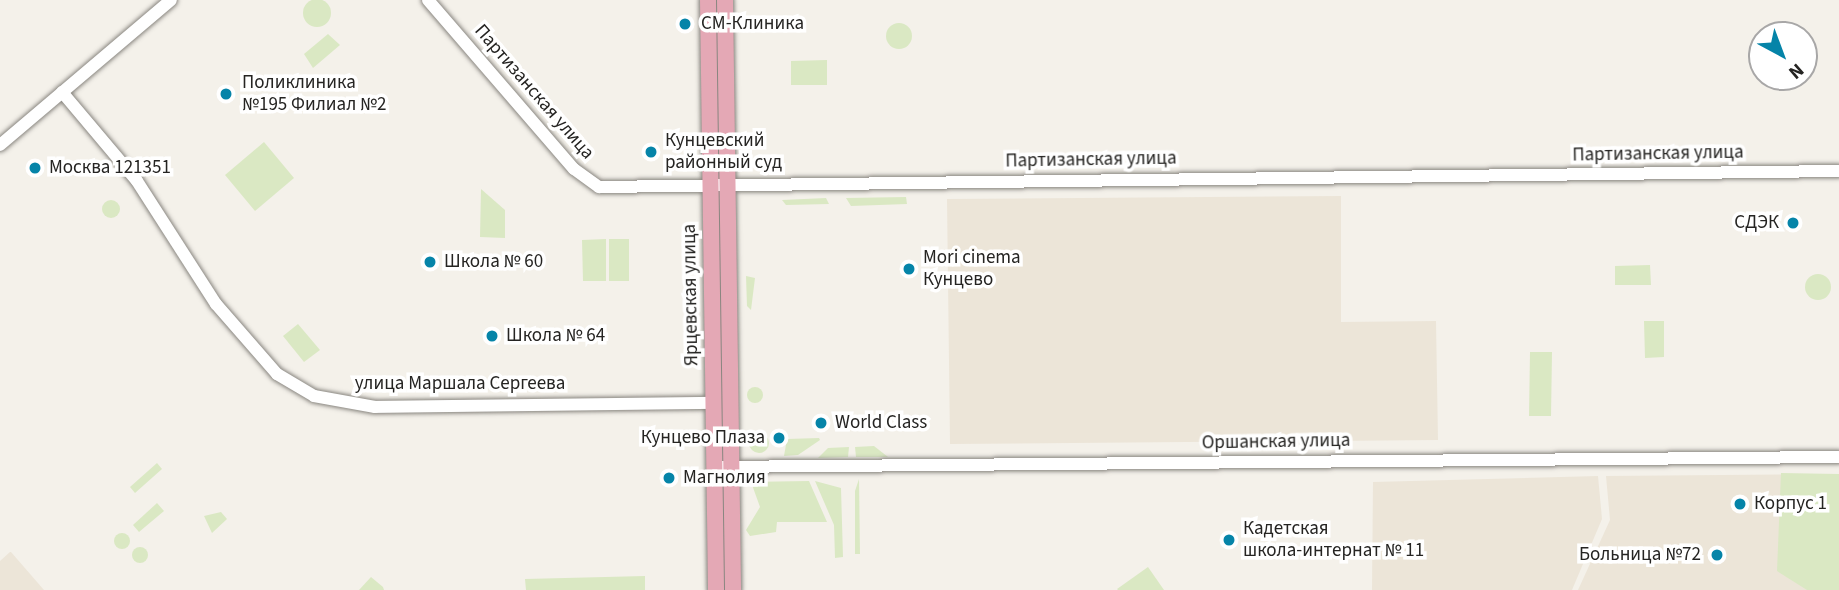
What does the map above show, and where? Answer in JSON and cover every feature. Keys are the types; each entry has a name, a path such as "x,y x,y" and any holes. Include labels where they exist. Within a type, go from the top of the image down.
{"main road":[{"name":"Ярцевская улица","path":"708,0 731,467 733,590"},
{"name":"Ярцевская улица","path":"716,590 713,403 725,0"}],"street":[{"path":"0,145 171,0"},
{"name":"Партизанская улица","path":"428,0 585,181 599,187 1839,171"},
{"name":"улица Маршала Сергеева","path":"62,92 137,181 216,304 277,374 314,396 375,407 713,403"},
{"name":"Оршанская улица","path":"714,467 1839,457"}],"shaded area":[{"path":"1341,196 1341,322 1436,321 1438,440 950,444 947,199"},
{"name":"Больница №72","path":"1839,474 1839,590 1578,590 1610,520 1606,476"},
{"path":"1598,476 1602,519 1572,590 1372,590 1373,482"},
{"path":"10,552 44,590 0,590 0,561"}],"green space":[{"path":"317,-1 327,3 331,13 327,23 317,27 307,23 303,13 307,3"},
{"path":"899,23 908,27 912,36 908,45 899,49 890,45 886,36 890,27"},
{"path":"328,34 340,45 313,68 304,54"},
{"path":"827,60 827,85 791,85 791,61"},
{"path":"264,142 294,178 255,211 225,175"},
{"path":"481,189 505,210 505,238 480,237"},
{"path":"906,197 907,204 851,206 846,198"},
{"path":"826,198 829,204 786,205 782,200"},
{"path":"111,200 117,203 120,209 117,215 111,218 105,215 102,209 105,203"},
{"path":"606,239 606,281 583,281 582,240"},
{"path":"609,239 629,239 629,281 609,281"},
{"path":"1650,265 1651,285 1615,285 1615,266"},
{"path":"1818,274 1827,278 1831,287 1827,296 1818,300 1809,296 1805,287 1809,278"},
{"path":"746,276 755,278 751,310 747,306"},
{"path":"1644,321 1664,321 1664,357 1645,358"},
{"path":"298,324 320,350 304,362 283,336"},
{"path":"1530,352 1552,352 1551,416 1529,416"},
{"path":"755,387 761,389 761,401 755,403 749,401 747,395 749,389"},
{"path":"759,433 766,436 769,443 766,450 759,453 752,450 749,443 752,436"},
{"path":"787,439 820,440 798,455 784,456"},
{"path":"874,446 888,457 856,457 855,447"},
{"path":"849,447 848,457 818,458 828,448"},
{"path":"157,463 162,469 135,493 130,487"},
{"path":"1781,473 1839,474 1839,590 1807,590 1777,571"},
{"path":"859,479 860,554 855,554 855,491"},
{"path":"809,481 827,522 777,522 776,532 750,536 746,530 760,507 751,482"},
{"path":"815,481 841,488 843,557 835,558 834,525"},
{"path":"157,503 164,511 139,532 133,525"},
{"path":"221,512 227,519 212,533 204,516"},
{"path":"119,533 125,533 130,541 128,547 119,549 114,544 114,538"},
{"path":"137,547 143,547 148,555 146,561 137,563 132,558 132,552"},
{"path":"1148,567 1164,590 1117,589"},
{"path":"645,576 645,590 526,590 525,579"},
{"path":"371,577 383,587 384,590 359,590"}],"place":[{"name":"СМ-Клиника","path":"685,24"},
{"name":"Поликлиника №195 Филиал №2","path":"226,94"},
{"name":"Кунцевский районный суд","path":"651,152"},
{"name":"Москва 121351","path":"35,168"},
{"name":"СДЭК","path":"1793,223"},
{"name":"Школа № 60","path":"430,262"},
{"name":"Mori cinema Кунцево","path":"909,269"},
{"name":"Школа № 64","path":"492,336"},
{"name":"World Class","path":"821,423"},
{"name":"Кунцево Плаза","path":"779,438"},
{"name":"Магнолия","path":"669,478"},
{"name":"Корпус 1","path":"1740,504"},
{"name":"Кадетская школа-интернат № 11","path":"1229,540"},
{"name":"Больница №72","path":"1717,555"}]}
